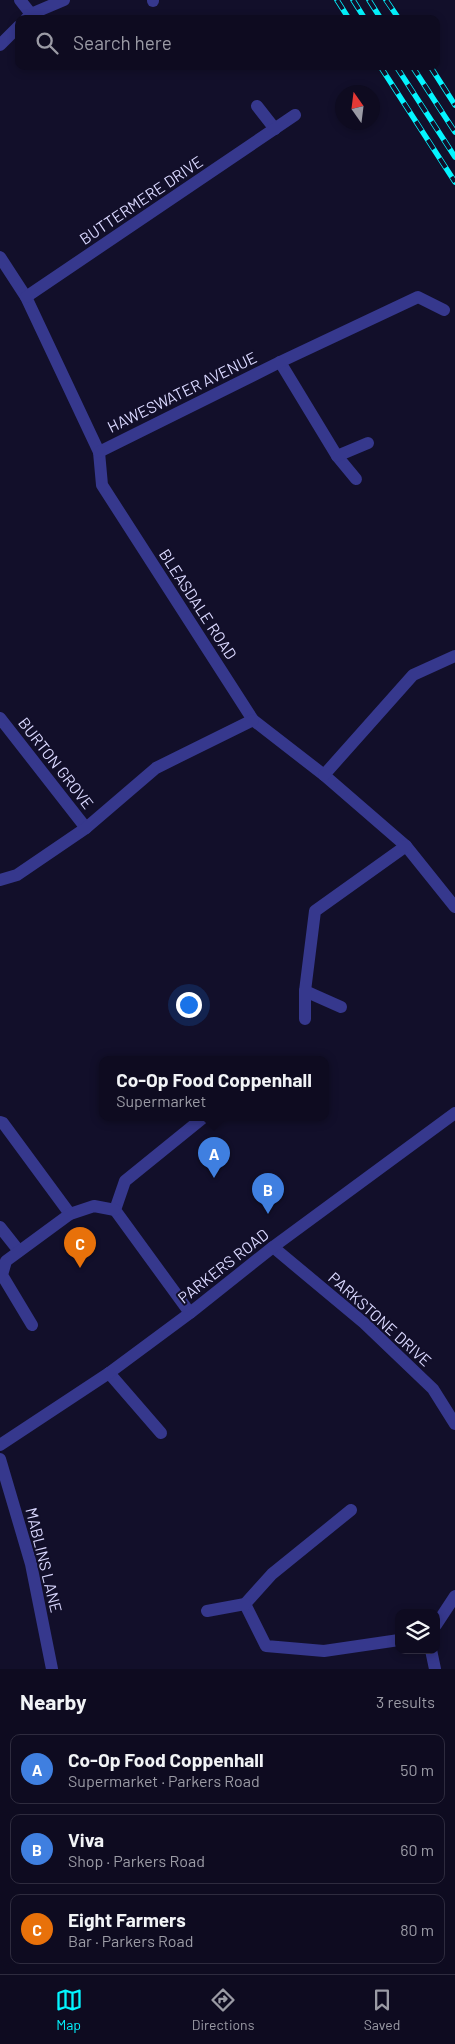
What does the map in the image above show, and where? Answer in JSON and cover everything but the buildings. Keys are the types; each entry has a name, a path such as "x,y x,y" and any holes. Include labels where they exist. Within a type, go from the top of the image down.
{"street":[{"path":"20,0 28,15"},
{"path":"30,15 64,0"},
{"path":"0,45 15,30"},
{"path":"257,106 275,129"},
{"name":"BUTTERMERE DRIVE","path":"26,297 295,115"},
{"name":"BLEASDALE ROAD","path":"0,257 26,297 99,452 102,486 254,720 324,775 406,846 455,907"},
{"name":"HAWESWATER AVENUE","path":"99,452 280,362 418,297 444,310"},
{"name":"HAWESWATER AVENUE","path":"280,362 337,456 356,479"},
{"path":"337,456 368,443"},
{"path":"324,775 413,675 455,656"},
{"name":"BURTON GROVE","path":"0,718 86,828"},
{"name":"BURTON GROVE","path":"0,880 17,875 86,828 156,768 254,720"},
{"path":"305,1019 305,991 315,911 406,846"},
{"path":"305,991 340,1008"},
{"name":"PARKERS ROAD","path":"0,1445 109,1374 273,1248 455,1113"},
{"path":"115,1210 125,1181 199,1121"},
{"path":"0,1122 3,1123 70,1214"},
{"path":"32,1325 2,1275 6,1260 70,1214 94,1206 115,1210 190,1313"},
{"path":"0,1227 19,1251"},
{"name":"PARKSTONE DRIVE","path":"273,1248 364,1323 433,1389 455,1424"},
{"path":"109,1374 161,1433"},
{"name":"MABLINS LANE","path":"0,1459 31,1564 52,1669"},
{"path":"207,1611 245,1604 272,1574 351,1510"},
{"path":"440,1619 455,1596"},
{"path":"245,1604 266,1646 324,1651 395,1641"},
{"path":"432,1654 435,1669"}],"railway":[{"path":"337,0 346,15"},
{"path":"353,0 362,15"},
{"path":"369,0 378,15"},
{"path":"386,0 396,15"},
{"path":"383,70 455,182"},
{"path":"399,70 455,157"},
{"path":"415,70 455,132"},
{"path":"433,70 455,105"}],"place":[{"name":"Co-Op Food Coppenhall","path":"214,1178"},
{"name":"Viva","path":"268,1214"},
{"name":"Eight Farmers","path":"80,1268"}]}
